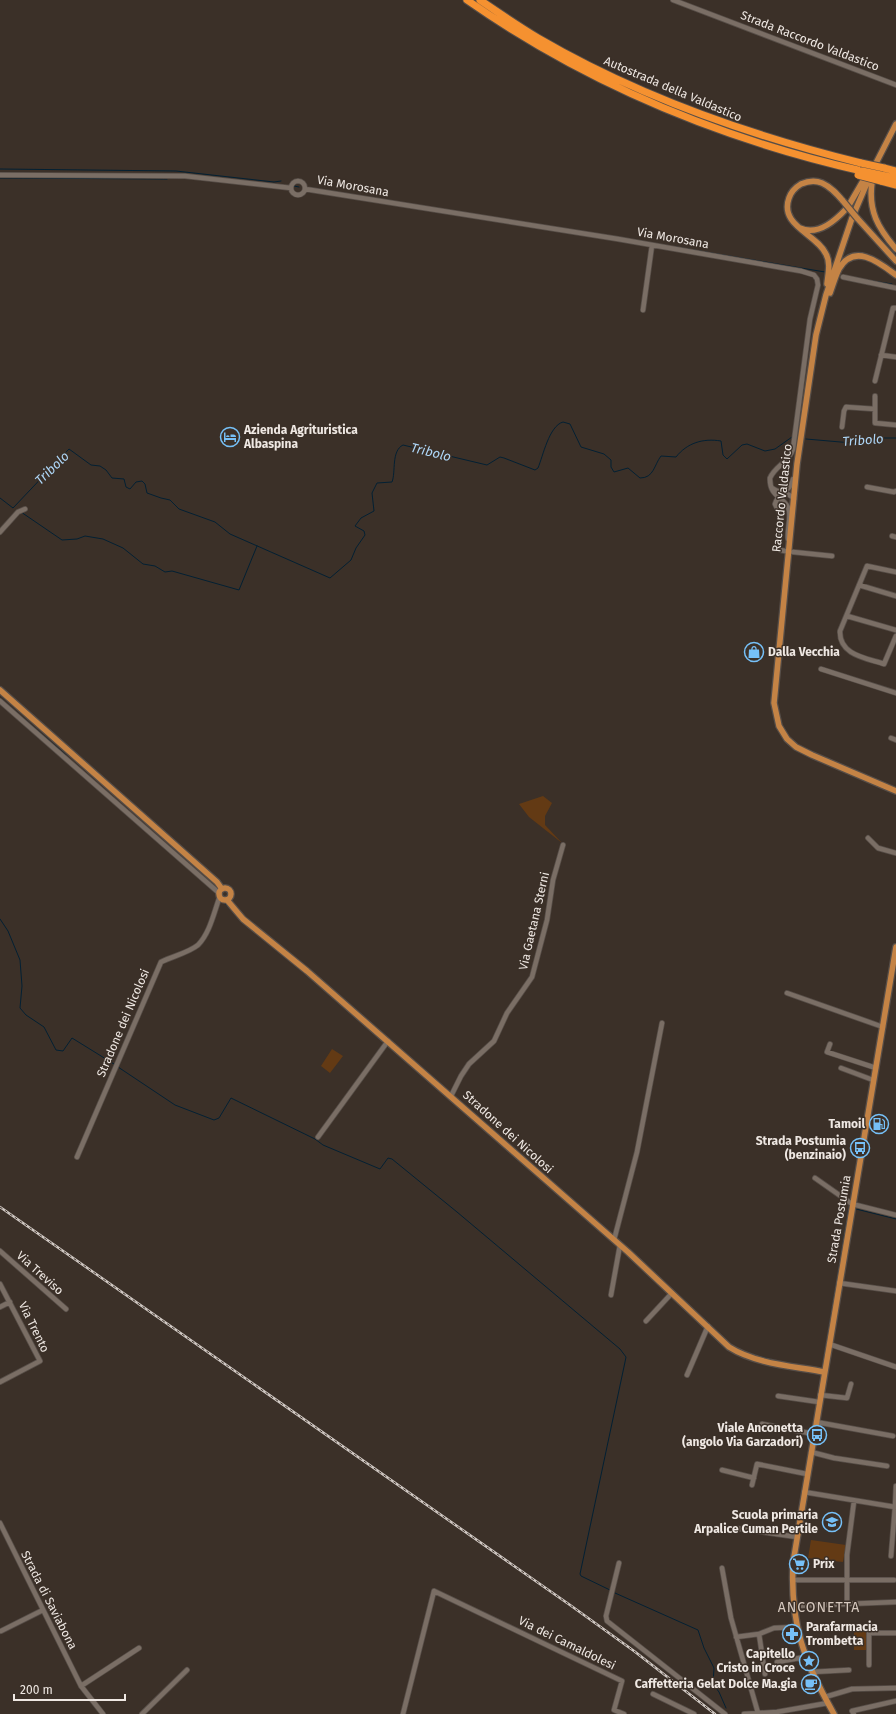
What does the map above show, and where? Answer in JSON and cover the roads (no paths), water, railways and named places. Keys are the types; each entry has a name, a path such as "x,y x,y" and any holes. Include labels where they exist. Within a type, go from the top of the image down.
{"highway":[{"name":"Autostrada della Valdastico","path":"467,0 544,49 626,92 726,132 860,173 896,170"},
{"name":"Autostrada della Valdastico","path":"480,0 538,37 629,85 706,117 764,137 861,163 896,178"},
{"path":"882,172 896,184"}],"main road":[{"path":"873,162 885,137 896,123"},
{"path":"822,312 854,214 874,167 896,123"},
{"path":"882,172 896,128"},
{"path":"822,312 829,260 820,245 790,218 788,205 792,193 800,185 813,181 822,183 833,190 896,261"},
{"path":"796,225 809,230 821,228 832,222 847,207 864,181"},
{"path":"872,182 870,202 874,216 881,231 896,249"},
{"path":"817,329 839,270 847,261 857,256 867,256 896,275"},
{"name":"Raccordo Valdastico","path":"791,548 793,497 800,438 817,329 822,312"},
{"name":"Raccordo Valdastico","path":"804,411 801,457 785,588 774,701 775,715 779,726 789,741 803,751 896,791"},
{"name":"Stradone dei Nicolosi","path":"0,690 217,882 223,900 227,900 243,919 307,971 451,1096 620,1245 708,1326 722,1341 737,1352 760,1359 824,1372"},
{"name":"Stradone dei Nicolosi","path":"220,893 226,888 231,892 230,898 227,900"},
{"name":"Strada Postumia","path":"834,1714 811,1672 805,1657 797,1627 792,1580 804,1492 852,1204 883,1027 893,981 896,947"}],"street":[{"name":"Strada Raccordo Valdastico","path":"673,0 896,85"},
{"name":"Via Morosana","path":"0,175 185,176 291,188"},
{"name":"Via Morosana","path":"291,188 294,182 299,180 304,184 305,188"},
{"name":"Via Morosana","path":"291,188 294,193 298,195 302,193 305,188"},
{"name":"Via Morosana","path":"305,188 808,272 817,279 818,287 809,328 793,449 788,458 771,474 770,482 772,488"},
{"path":"643,310 652,245"},
{"path":"843,277 896,288"},
{"path":"875,381 893,308 896,308"},
{"path":"881,355 896,357"},
{"path":"875,396 875,423 896,425"},
{"path":"842,427 846,407 874,409"},
{"path":"785,551 778,547 781,516 775,505 778,498 792,484 800,438"},
{"path":"783,501 788,501 793,497 801,457"},
{"path":"868,487 894,492 896,491"},
{"path":"772,488 793,497"},
{"path":"772,488 778,498 783,501 790,511 791,548 832,556"},
{"path":"0,532 18,512 25,509"},
{"path":"896,572 868,565 840,631 843,645 850,652 884,664 894,648 896,636"},
{"path":"860,585 896,596"},
{"path":"847,616 896,630"},
{"path":"821,669 896,694"},
{"name":"Stradone dei Nicolosi","path":"0,701 220,893 202,940 197,946 161,962 77,1157"},
{"path":"891,738 896,740"},
{"path":"868,838 878,848 896,853"},
{"name":"Via Gaetana Sterni","path":"451,1096 460,1076 469,1064 494,1040 507,1013 532,977 547,920 553,880 563,845"},
{"path":"787,993 883,1027"},
{"path":"614,1240 636,1152 662,1023"},
{"path":"318,1137 388,1041"},
{"path":"830,1044 827,1052 876,1068"},
{"path":"841,1068 874,1080"},
{"path":"815,1178 852,1204 896,1215"},
{"path":"611,1296 620,1245"},
{"name":"Via Treviso","path":"0,1251 66,1309"},
{"path":"839,1283 896,1292"},
{"name":"Via Trento","path":"0,1284 40,1361 0,1382"},
{"path":"646,1321 672,1293"},
{"path":"0,1307 10,1302"},
{"path":"686,1375 708,1326"},
{"path":"829,1344 896,1367"},
{"path":"820,1395 847,1398 851,1384"},
{"path":"778,1396 819,1402"},
{"path":"816,1422 893,1436"},
{"path":"762,1424 814,1434"},
{"path":"811,1452 834,1458 887,1466"},
{"path":"752,1485 756,1464 807,1474"},
{"path":"722,1470 754,1478"},
{"path":"891,1556 896,1486"},
{"path":"804,1492 895,1507"},
{"path":"847,1605 846,1580 854,1501"},
{"name":"Strada di Saviabona","path":"0,1523 81,1686 103,1714"},
{"path":"734,1528 797,1537"},
{"path":"619,1563 606,1616 607,1621 725,1714"},
{"path":"722,1568 736,1637 758,1713"},
{"path":"792,1580 894,1580"},
{"name":"Via dei Camaldolesi","path":"403,1714 434,1591 622,1681 614,1710 624,1714"},
{"path":"794,1606 896,1602"},
{"path":"0,1631 43,1610"},
{"path":"736,1637 759,1634 774,1628 797,1627"},
{"path":"869,1665 869,1633 896,1633"},
{"path":"759,1634 765,1674"},
{"path":"81,1686 139,1648"},
{"path":"776,1662 805,1657"},
{"path":"142,1714 187,1670"},
{"path":"811,1672 849,1670"},
{"path":"825,1697 852,1690 896,1688"},
{"path":"653,1694 694,1714"},
{"path":"854,1714 852,1711 896,1701"},
{"path":"744,1714 828,1703"}],"waterway":[{"path":"0,169 176,171 274,182 281,181"},
{"path":"0,178 167,179"},
{"path":"294,186 299,187"},
{"path":"676,247 825,272"},
{"path":"867,280 892,284"},
{"name":"Tribolo","path":"0,498 13,508 69,449 91,465 100,466 106,470 112,478 124,479 126,487 130,489 136,482 142,481 145,484 147,493 170,500 179,509 215,522 230,534 330,578 351,560 356,548 365,535 364,531 355,526 361,518 374,511 372,493 377,483 392,482 395,457 399,448 403,445 487,465 500,457 535,470 538,468 550,435 554,429 563,422 570,424 581,447 604,454 611,460 611,467 614,472 628,468 640,478 648,476 651,473 661,456 676,457 685,448 702,441 721,441 723,455 727,459 742,445 747,444 765,451 775,449 792,437"},
{"name":"Tribolo","path":"806,439 852,443 871,438 896,438"},
{"path":"21,512 62,540 77,539 85,536 103,539 123,548 143,564 155,566 165,572 172,571 239,590 257,546"},
{"path":"0,698 66,755"},
{"path":"224,903 232,910"},
{"path":"0,919 8,931 20,960 22,986 20,1008 26,1015 44,1027 56,1050 63,1051 72,1038 114,1064"},
{"path":"118,1067 175,1105 214,1120 219,1118 231,1098 315,1139 323,1145 380,1169 388,1158 392,1159 620,1349 626,1357 580,1574 581,1576 610,1590"},
{"path":"479,1125 616,1245"},
{"path":"822,1370 849,1207"},
{"path":"856,1209 896,1219"},
{"path":"650,1269 666,1284"},
{"path":"748,1353 784,1363"},
{"path":"615,1593 698,1630 704,1648 714,1668 713,1684 719,1692 726,1708"}],"railway":[{"path":"0,1207 570,1605 634,1651 715,1714"}],"place":[{"name":"Azienda Agrituristica Albaspina","path":"230,437"},
{"name":"Dalla Vecchia","path":"754,652"},
{"name":"Tamoil","path":"879,1124"},
{"name":"Strada Postumia (benzinaio)","path":"860,1148"},
{"name":"Viale Anconetta (angolo Via Garzadori)","path":"817,1435"},
{"name":"Scuola primaria Arpalice Cuman Pertile","path":"832,1522"},
{"name":"Prix","path":"799,1564"},
{"name":"Parafarmacia Trombetta","path":"792,1634"},
{"name":"Capitello Cristo in Croce","path":"809,1661"},
{"name":"Caffetteria Gelat Dolce Ma.gia","path":"811,1684"}],"district":[{"name":"ANCONETTA","path":"819,1607"}]}
